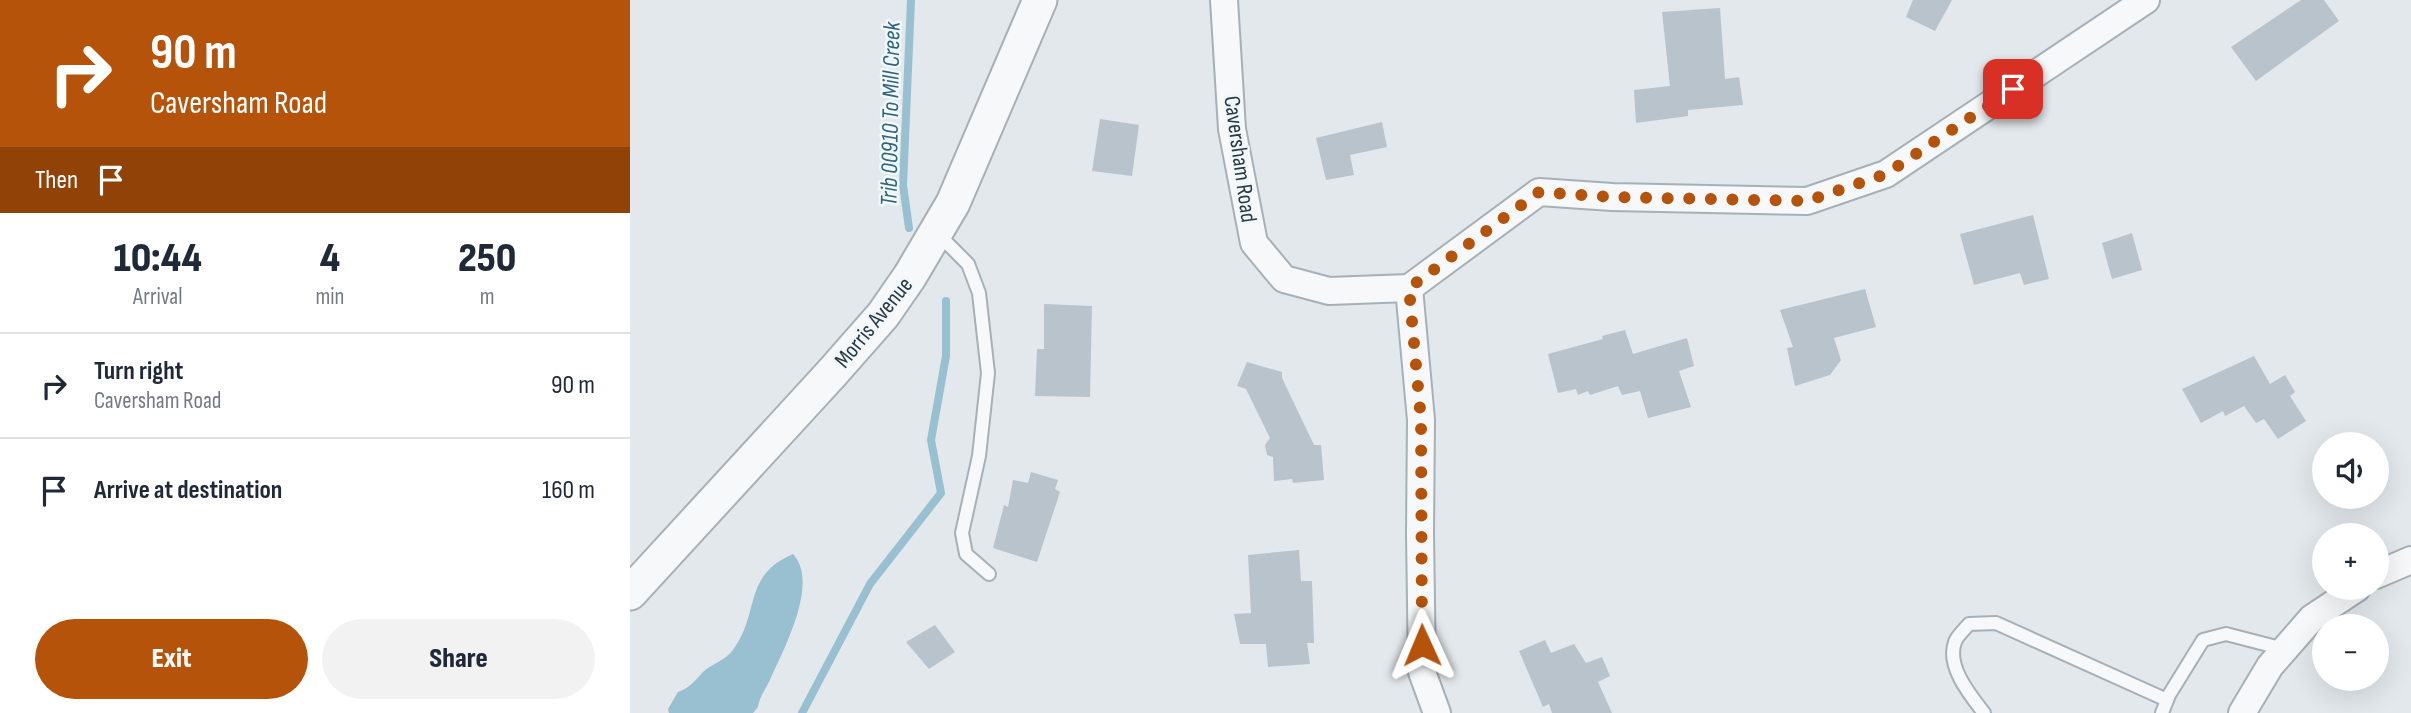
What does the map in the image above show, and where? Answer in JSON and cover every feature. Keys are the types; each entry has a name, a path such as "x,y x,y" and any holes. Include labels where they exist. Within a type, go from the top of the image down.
{"street":[{"name":"Morris Avenue","path":"630,593 883,315 953,203 1040,0"},
{"name":"Caversham Road","path":"1224,0 1233,129 1254,243 1284,279 1329,291 1409,288"},
{"path":"1437,713 1422,673 1421,420 1409,288 1539,192 1612,197 1807,201 1886,174 2146,0"},
{"path":"2389,569 2411,560"},
{"path":"2242,713 2270,666 2312,618 2339,600"}],"lane":[{"path":"936,233 968,264 979,293 988,373 979,456 962,533 966,554 989,574"},
{"path":"1984,713 1966,690 1954,661 1955,641 1969,624 1996,623 2167,700"},
{"path":"2162,713 2203,640 2226,634 2285,649"}],"water":[{"path":"793,554 800,567 803,582 801,599 790,635 758,707 753,713 669,713 668,709 678,692 733,650 742,636 759,584 777,563"}],"building":[{"path":"1913,0 1952,0 1935,31 1906,17"},
{"path":"2301,0 2324,0 2339,21 2256,81 2231,47"},
{"path":"1720,8 1725,79 1739,77 1743,105 1688,110 1688,116 1636,123 1634,90 1670,86 1662,12"},
{"path":"1100,119 1139,125 1132,176 1092,171"},
{"path":"1382,122 1387,147 1350,155 1354,175 1326,180 1316,138"},
{"path":"2033,215 2049,279 2024,285 2020,273 1974,285 1960,234"},
{"path":"2132,233 2142,270 2112,279 2102,243"},
{"path":"1865,289 1876,327 1834,338 1841,360 1830,375 1795,386 1787,348 1793,347 1780,310"},
{"path":"1044,304 1092,306 1090,397 1035,396 1037,349 1044,349"},
{"path":"1625,330 1633,354 1687,338 1694,366 1679,371 1691,407 1648,418 1640,391 1622,395 1618,386 1590,395 1588,391 1578,395 1576,389 1558,393 1548,354"},
{"path":"2254,356 2270,384 2285,375 2295,392 2290,396 2306,421 2278,439 2264,419 2256,423 2244,406 2225,416 2223,411 2201,423 2182,389"},
{"path":"1247,362 1282,372 1282,378 1314,445 1321,445 1324,480 1293,483 1292,479 1274,481 1273,457 1267,455 1265,445 1270,438 1246,389 1237,386"},
{"path":"1031,472 1058,480 1055,489 1060,492 1037,562 993,548 1004,505 1008,507 1013,480 1028,483"},
{"path":"1299,550 1301,581 1312,581 1314,643 1307,643 1310,664 1268,667 1266,644 1240,644 1234,614 1251,613 1248,555"},
{"path":"935,625 955,652 929,669 906,642"},
{"path":"1545,640 1551,653 1574,644 1586,663 1602,657 1610,676 1598,682 1612,713 1552,713 1549,704 1543,707 1519,651"}],"waterway":[{"name":"Trib 00910 To Mill Creek","path":"909,228 903,185 911,0"},
{"name":"Trib 00910 To Mill Creek","path":"802,713 870,584 941,493 931,440 946,356 946,301"}],"route":[{"path":"1422,645 1421,420 1409,288 1539,192 1661,199 1718,197 1807,201 1886,174 2013,89"}]}
